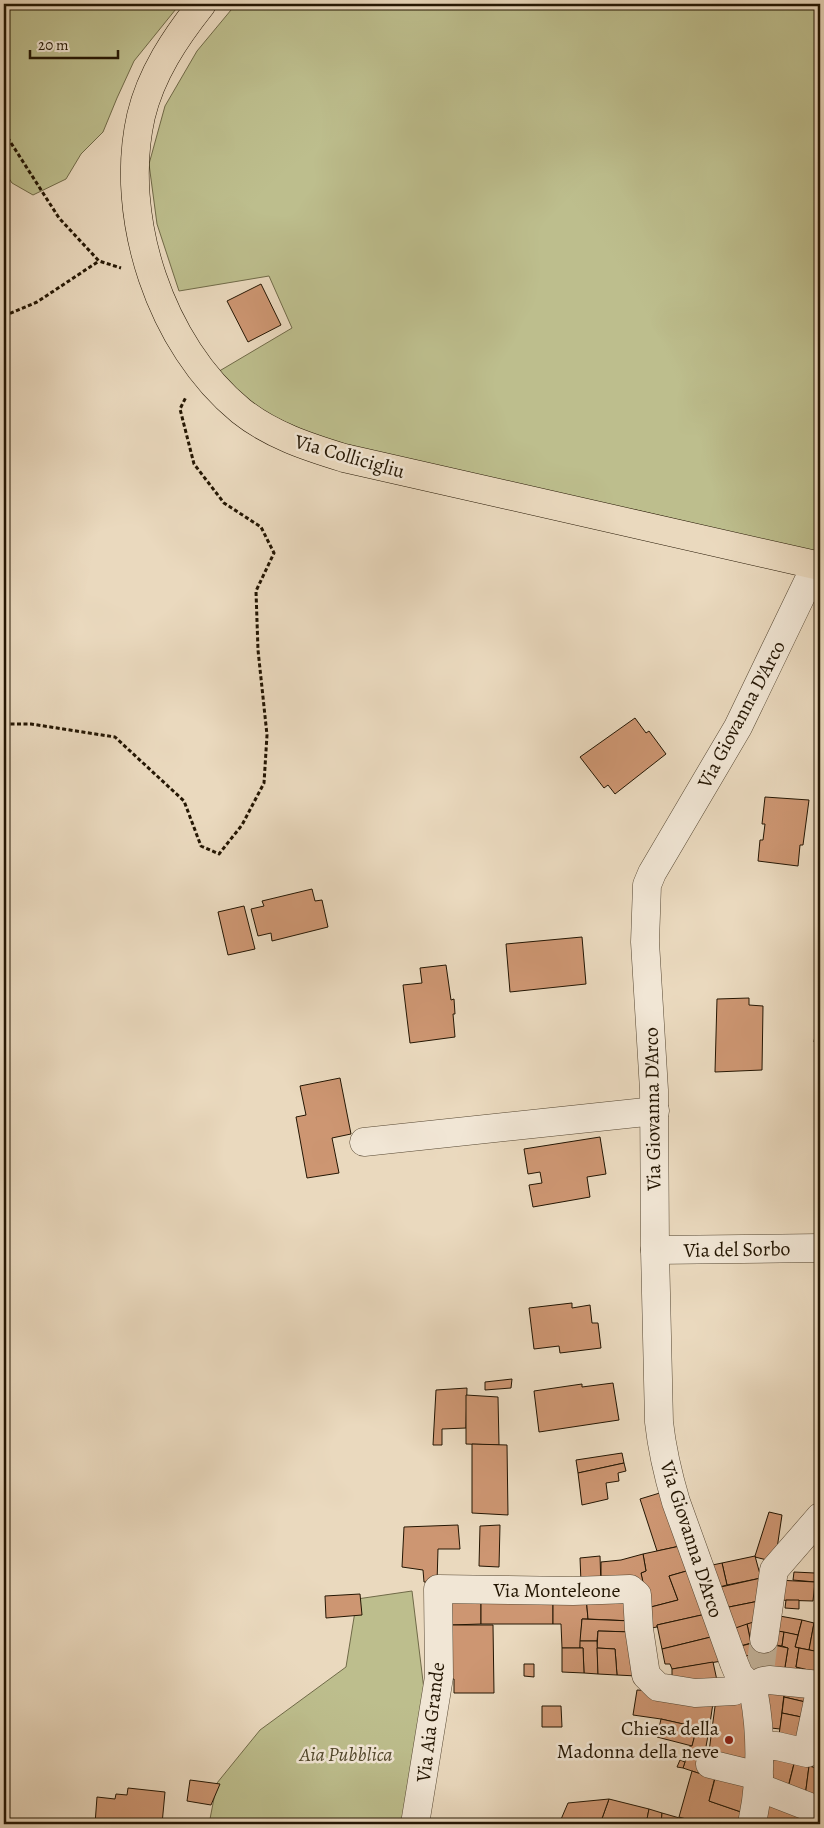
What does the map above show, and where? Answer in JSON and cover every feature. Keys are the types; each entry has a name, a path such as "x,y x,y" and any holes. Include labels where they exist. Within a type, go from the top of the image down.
{"main road":[{"name":"Via Collicigliu","path":"202,4 165,56 151,85 141,116 135,151 137,208 144,249 164,308 180,340 201,370 221,393 242,412 282,436 312,449 818,566"}],"street":[{"name":"Via Giovanna D'Arco","path":"752,1824 758,1782 760,1746 754,1694 755,1680 734,1663 668,1475 659,1422 654,1250 655,1111 645,942 647,885 658,861 738,728 818,566"},
{"path":"364,1142 655,1111"},
{"name":"Via del Sorbo","path":"654,1250 820,1248"},
{"path":"764,1639 774,1570 820,1517"},
{"name":"Via Monteleone","path":"438,1589 630,1590 636,1595 646,1675 658,1687 695,1693 734,1691 755,1680"},
{"name":"Via Aia Grande","path":"416,1824 439,1677 438,1589"},
{"path":"755,1680 820,1685"},
{"path":"760,1746 777,1746 807,1753 820,1691"},
{"path":"710,1764 758,1782 820,1811"}],"path":[{"path":"4,132 59,218 99,261 153,278"},
{"path":"4,316 37,302 99,261"},
{"path":"4,724 31,724 115,737 184,801 201,846 219,854 242,825 264,783 267,735 258,650 256,591 274,553 261,526 224,503 194,464 180,409 201,370"}],"green space":[{"path":"4,4 180,4 134,61 103,132 81,154 66,179 33,195 12,183 4,171"},
{"path":"236,4 820,4 820,553 636,510 567,500 423,465 316,436 257,409 216,373 292,328 269,276 179,291 157,224 149,164 165,106 197,51"},
{"name":"Aia Pubblica","path":"412,1591 426,1706 403,1824 209,1824 217,1783 260,1730 346,1667 357,1599"}],"building":[{"path":"261,284 281,325 248,342 227,301"},
{"path":"635,718 646,733 649,731 666,754 615,794 608,785 604,788 580,757"},
{"path":"765,797 809,800 798,866 758,861 760,840 763,840 765,824 762,824"},
{"path":"312,889 315,901 322,900 328,927 272,941 271,933 258,936 251,909 264,906 262,901"},
{"path":"244,906 255,949 228,955 218,912"},
{"path":"582,937 586,984 510,992 506,944"},
{"path":"446,965 451,1000 454,999 455,1037 410,1043 403,985 422,983 420,968"},
{"path":"749,998 749,1005 763,1006 762,1070 715,1072 717,999"},
{"path":"820,1007 820,1043 814,1042"},
{"path":"340,1078 351,1134 332,1138 339,1173 307,1178 296,1117 306,1115 300,1086"},
{"path":"600,1137 606,1174 587,1177 590,1197 533,1207 529,1185 542,1183 540,1172 528,1174 524,1149"},
{"path":"572,1303 572,1308 590,1305 592,1323 598,1323 601,1348 560,1353 559,1346 534,1349 529,1308"},
{"path":"512,1379 511,1388 485,1390 485,1382"},
{"path":"613,1383 619,1420 539,1432 534,1391 582,1384 582,1387"},
{"path":"467,1388 466,1428 442,1429 442,1445 433,1445 436,1390"},
{"path":"466,1395 498,1397 499,1445 466,1444"},
{"path":"472,1444 507,1445 508,1515 472,1513"},
{"path":"622,1453 624,1463 578,1473 576,1460"},
{"path":"624,1463 626,1471 618,1473 619,1481 606,1483 608,1499 582,1505 578,1473"},
{"path":"663,1492 680,1546 657,1551 640,1499"},
{"path":"769,1512 782,1515 775,1562 755,1557"},
{"path":"458,1525 460,1549 438,1549 437,1583 424,1582 423,1570 402,1567 404,1527"},
{"path":"500,1525 499,1567 479,1566 480,1526"},
{"path":"680,1546 690,1570 669,1576 678,1600 647,1608 641,1573 646,1571 643,1554"},
{"path":"643,1554 646,1571 641,1573 643,1582 601,1585 601,1562 621,1560"},
{"path":"600,1556 601,1586 581,1582 580,1558"},
{"path":"755,1556 761,1578 727,1585 722,1563"},
{"path":"722,1563 727,1585 712,1589 703,1567"},
{"path":"690,1570 706,1614 651,1628 647,1608 678,1600 669,1576"},
{"path":"794,1572 815,1573 815,1582 793,1580"},
{"path":"761,1578 764,1600 719,1609 712,1589"},
{"path":"777,1580 815,1582 813,1601 777,1600"},
{"path":"360,1594 362,1615 326,1618 325,1596"},
{"path":"481,1594 481,1624 451,1625 450,1595"},
{"path":"481,1594 553,1597 553,1624 481,1624"},
{"path":"586,1596 588,1619 582,1619 580,1648 562,1648 561,1624 553,1624 553,1597"},
{"path":"586,1596 632,1598 632,1621 588,1619"},
{"path":"764,1600 759,1621 727,1631 719,1609"},
{"path":"786,1600 799,1600 799,1609 785,1608"},
{"path":"706,1614 715,1636 662,1649 657,1625"},
{"path":"774,1615 802,1620 798,1635 771,1630"},
{"path":"582,1619 632,1621 633,1632 598,1631 597,1641 580,1641"},
{"path":"802,1620 814,1623 809,1650 795,1647"},
{"path":"757,1621 759,1641 751,1643 747,1624"},
{"path":"814,1623 820,1624 820,1652 809,1650"},
{"path":"747,1624 751,1643 737,1647 727,1631"},
{"path":"451,1625 493,1625 494,1693 454,1693 454,1679 450,1679"},
{"path":"771,1630 784,1632 782,1646 769,1644"},
{"path":"598,1631 633,1632 637,1676 617,1675 615,1649 597,1648"},
{"path":"784,1632 798,1635 795,1647 799,1648 796,1667 800,1668 799,1676 784,1673 788,1648 782,1646"},
{"path":"715,1636 722,1661 672,1669 670,1664 665,1664 662,1649"},
{"path":"580,1641 597,1641 598,1674 584,1673 583,1648 580,1648"},
{"path":"753,1643 769,1644 765,1669 756,1671 756,1654"},
{"path":"753,1643 756,1654 740,1657 737,1647"},
{"path":"769,1644 788,1648 784,1673 765,1669"},
{"path":"562,1648 583,1648 584,1673 562,1672"},
{"path":"597,1648 615,1649 617,1675 598,1674"},
{"path":"799,1648 820,1652 817,1672 796,1667"},
{"path":"756,1654 756,1671 743,1674 740,1657"},
{"path":"820,1654 820,1674 817,1672"},
{"path":"713,1662 718,1685 672,1679 672,1669"},
{"path":"524,1664 534,1664 534,1677 524,1676"},
{"path":"765,1684 785,1686 780,1729 762,1727"},
{"path":"785,1686 817,1691 814,1704 784,1697"},
{"path":"637,1690 658,1691 713,1703 709,1730 633,1715"},
{"path":"784,1697 814,1704 811,1719 782,1713"},
{"name":"Chiesa della Madonna della neve","path":"716,1699 744,1702 747,1766 708,1759"},
{"path":"542,1706 561,1706 562,1727 542,1727"},
{"path":"782,1713 811,1719 804,1747 778,1742"},
{"path":"661,1719 697,1727 692,1746 657,1737"},
{"path":"697,1727 709,1730 701,1774 683,1768"},
{"path":"775,1751 796,1756 787,1791 769,1784"},
{"path":"796,1756 815,1758 812,1767 809,1766 805,1797 787,1792"},
{"path":"680,1760 685,1762 683,1768 677,1767"},
{"path":"809,1766 820,1769 820,1804 805,1797"},
{"path":"692,1771 701,1774 716,1773 709,1801 744,1813 741,1824 704,1824 679,1817"},
{"path":"717,1771 747,1780 744,1813 709,1801"},
{"path":"190,1780 220,1784 211,1805 187,1801"},
{"path":"128,1788 165,1792 162,1824 95,1824 97,1797 115,1799 116,1794 127,1795"},
{"path":"765,1798 800,1812 797,1824 758,1824"},
{"path":"609,1799 649,1809 646,1824 600,1824"},
{"path":"609,1799 600,1824 559,1824 568,1803"},
{"path":"649,1809 662,1813 661,1824 646,1824"},
{"path":"800,1812 820,1824 797,1824"},
{"path":"662,1813 683,1819 683,1824 661,1824"}],"tunnel":[{"path":"760,1671 764,1639"}],"place":[{"name":"Chiesa della Madonna della neve","path":"729,1740"}]}
